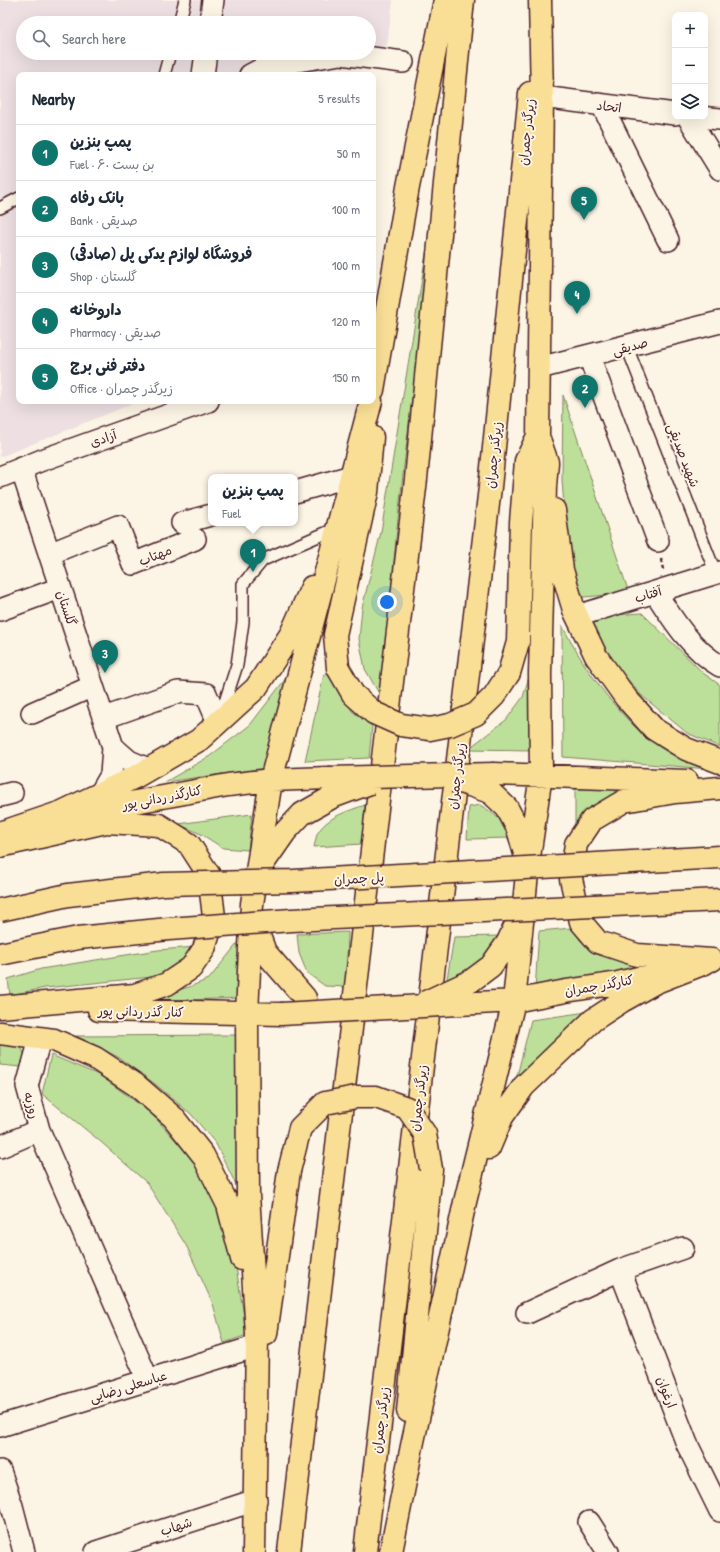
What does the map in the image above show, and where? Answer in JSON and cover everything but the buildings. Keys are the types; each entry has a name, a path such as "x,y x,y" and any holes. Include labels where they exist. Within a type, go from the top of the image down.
{"main road":[{"path":"376,361 408,187 445,0"},
{"path":"289,1552 416,479 463,0"},
{"path":"391,1552 465,1202 514,1001 528,864 541,775 540,674 545,486 547,462 538,436 542,97 540,0"},
{"name":"زیرگذر چمران","path":"365,1552 490,487 540,0"},
{"path":"254,1552 256,1500 257,1340 248,1195 247,1014 252,916 271,780 370,404"},
{"path":"373,404 368,492 335,635 338,668 353,694 374,713 400,725 430,729 450,725 476,714 494,696 509,673 518,642 521,522 526,462 538,436"},
{"path":"545,486 556,514 562,570 577,616 596,656 626,698 654,729 686,749 720,762"},
{"path":"0,833 62,812 148,769 200,740 256,688 291,634 338,528"},
{"path":"257,873 285,832 330,788 388,777 423,775 492,783 541,775 720,782"},
{"name":"کنارگذر ردانی پور","path":"0,841 119,805 228,785 271,780 330,788"},
{"path":"492,783 518,829 528,864"},
{"path":"716,959 637,955 598,942 581,922 571,879 576,844 592,820 624,800 675,792 720,788"},
{"path":"0,846 106,822 159,825 189,844 209,875 214,917 204,949 191,968 167,984 135,995 0,1007"},
{"name":"پل چمران","path":"0,910 68,895 164,884 293,882 720,857"},
{"path":"0,954 78,938 176,928 292,920 720,900"},
{"path":"414,1007 471,981 491,966 508,942 524,905"},
{"path":"252,916 265,952 305,998 358,1010"},
{"path":"465,1202 502,1117 524,1086 593,1020 622,1001 656,982 716,959"},
{"name":"کنارگذر چمران","path":"358,1010 514,1001 618,983 716,959"},
{"name":"کنار گذر ردانی پور","path":"0,1007 247,1014 281,1014 358,1010"},
{"path":"0,1033 54,1040 94,1058 136,1085 173,1117 203,1155 228,1205 240,1252 257,1340"},
{"path":"256,1412 289,1171 300,1128 325,1103 356,1097 376,1097 407,1108 426,1134 431,1169 398,1520"}],"street":[{"path":"211,16 214,0"},
{"path":"376,58 404,62"},
{"path":"203,72 205,60"},
{"path":"256,72 267,66 304,60"},
{"name":"اتحاد","path":"542,97 672,114"},
{"path":"602,105 668,240"},
{"path":"708,118 720,119"},
{"path":"690,120 720,169"},
{"name":"صدیقی","path":"539,368 627,347 720,322"},
{"path":"589,356 658,541"},
{"name":"آزادی","path":"0,477 21,468 200,404"},
{"name":"گلستان","path":"21,468 113,746"},
{"path":"298,491 351,476"},
{"name":"مهتاب","path":"49,554 118,526 133,564 189,531 208,517"},
{"name":"آفتاب","path":"577,616 718,573"},
{"path":"0,610 60,588"},
{"path":"660,591 679,629 710,660 720,666"},
{"path":"32,713 93,686"},
{"path":"104,718 178,692 206,694 218,722"},
{"path":"113,746 129,761 148,769"},
{"path":"100,794 111,775 113,746"},
{"name":"روزبه","path":"0,1147 40,1130 27,1086 40,1039"},
{"path":"40,1130 148,1380"},
{"path":"528,1312 620,1270 683,1248"},
{"name":"ارغوان","path":"620,1270 687,1444 720,1511"},
{"name":"عباسعلی رضایی","path":"0,1426 148,1380 257,1340"},
{"path":"0,1471 6,1509 24,1552"},
{"name":"شهاب","path":"96,1552 256,1500"},
{"path":"590,1522 608,1552"}],"lane":[{"path":"181,16 185,0"},
{"path":"165,72 168,60"},
{"path":"0,208 16,200"},
{"name":"شهید صدیقی","path":"627,347 718,573"},
{"path":"218,722 237,665 243,622 244,584 263,560 338,528"}],"path":[{"path":"658,541 660,591"}],"shaded area":[{"path":"0,0 393,0 387,45 376,49 376,16 16,16 16,60 347,60 315,72 16,72 16,404 132,404 0,457"}],"green space":[{"path":"435,198 398,518 381,697 365,669 359,639 362,608 381,532"},
{"path":"563,395 629,593 574,598 567,545 562,480"},
{"path":"642,613 703,673 720,685 720,747 687,733 641,695 611,660 584,617"},
{"path":"562,625 594,678 607,696 637,729 669,753 709,769 563,757"},
{"path":"531,670 533,750 468,749 506,720 523,697"},
{"path":"290,673 265,768 165,782 210,756 250,725"},
{"path":"324,674 335,676 352,711 372,726 369,758 305,761"},
{"path":"575,789 646,789 575,830"},
{"path":"365,805 362,844 314,847 317,834 326,823 338,815"},
{"path":"480,805 498,818 511,838 467,839 469,807"},
{"path":"252,814 248,850 223,848 201,834 178,824"},
{"path":"572,928 581,941 603,955 643,968 535,990 539,931"},
{"path":"348,932 346,987 325,986 307,973 299,953 297,934"},
{"path":"499,936 484,959 478,964 457,976 447,979 454,937"},
{"path":"241,939 240,998 136,1002 189,987 209,979"},
{"path":"196,947 181,963 161,976 45,988 10,995 8,979 41,969 158,950"},
{"path":"594,1011 565,1032 542,1054 514,1088 531,1020"},
{"path":"237,1035 241,1195 216,1144 191,1114 155,1084 118,1057 76,1036"},
{"path":"0,1043 19,1044 26,1057 21,1067 0,1065"},
{"path":"51,1055 101,1076 151,1113 195,1162 218,1210 236,1267 247,1335 224,1343 213,1304 187,1247 147,1183 101,1142 42,1094"}],"place":[{"name":"دفتر فنی برج","path":"584,220"},
{"name":"داروخانه","path":"577,314"},
{"name":"بانک رفاه","path":"585,408"},
{"name":"پمپ بنزین","path":"253,572"},
{"name":"فروشگاه لوازم یدکی پل (صادقی)","path":"105,673"}]}
